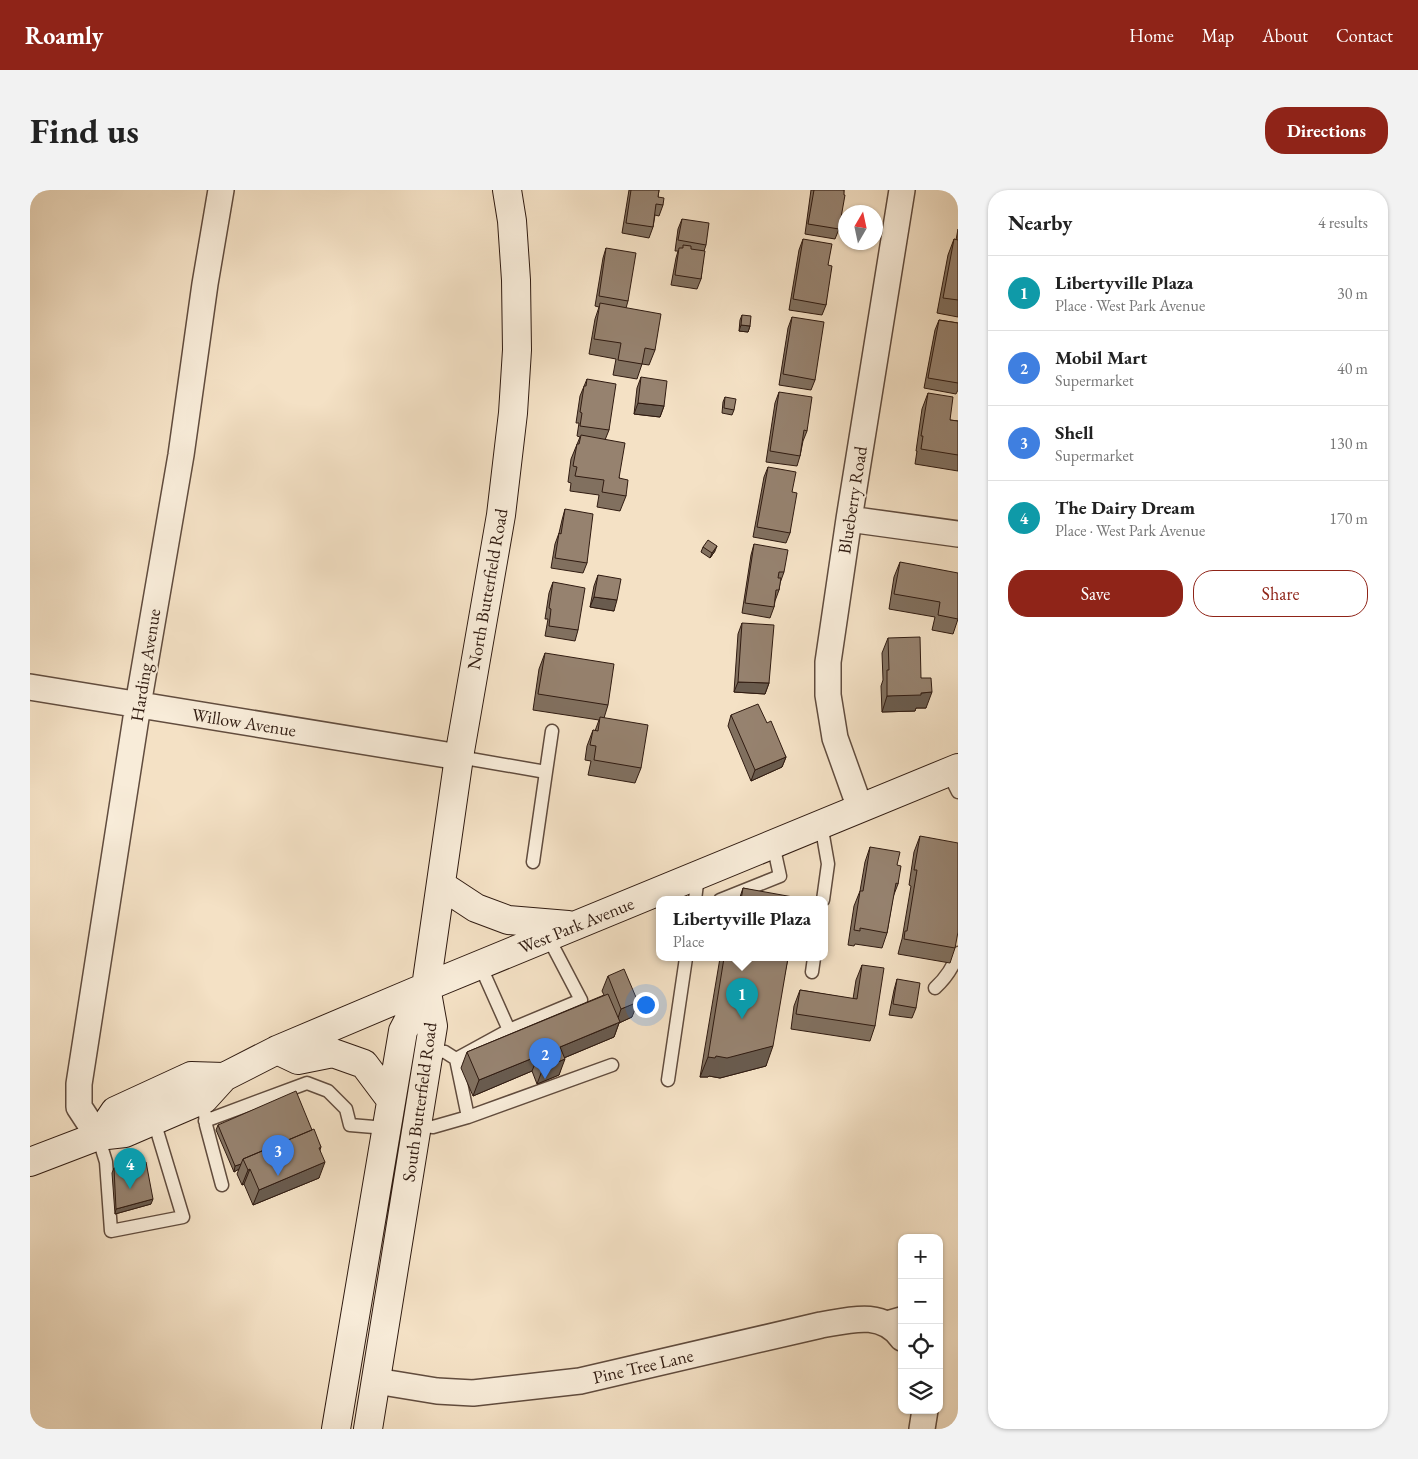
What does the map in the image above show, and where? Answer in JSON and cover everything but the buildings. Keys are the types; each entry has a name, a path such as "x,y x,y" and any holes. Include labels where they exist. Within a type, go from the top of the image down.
{"main road":[{"name":"North Butterfield Road","path":"426,987 459,757 501,515 513,412 517,350 516,280 512,221 507,190"},
{"name":"West Park Avenue","path":"671,896 696,888 773,844 860,808 955,777"},
{"path":"440,885 476,908 508,920 575,926"},
{"name":"West Park Avenue","path":"98,1136 115,1111 191,1076 224,1077 277,1050 548,937 575,926 656,901"},
{"name":"South Butterfield Road","path":"368,1429 429,1050 432,1026 426,987"},
{"name":"South Butterfield Road","path":"336,1429 403,1031 426,987"},
{"path":"277,1050 298,1060 333,1053 364,1064 391,1100"},
{"name":"West Park Avenue","path":"30,1162 98,1136 125,1133 154,1121 205,1110 224,1077"}],"street":[{"name":"Harding Avenue","path":"98,1136 79,1107 79,1084 138,705 181,455 205,284 221,190"},
{"name":"Blueberry Road","path":"860,808 835,738 828,695 828,662 902,190"},
{"path":"849,519 958,534"},
{"name":"Willow Avenue","path":"30,686 459,757"},
{"name":"Pine Tree Lane","path":"376,1381 437,1391 473,1393 580,1381 822,1325 859,1319 890,1317 898,1333"},
{"path":"922,1429 924,1414"}],"lane":[{"path":"533,862 552,731"},
{"path":"459,757 546,772"},
{"path":"821,824 828,864 824,896"},
{"path":"730,896 780,876 773,844"},
{"path":"456,1059 510,1030 581,1000 548,937"},
{"path":"935,988 948,975 958,954"},
{"path":"668,1080 686,961"},
{"path":"812,972 814,961"},
{"path":"480,965 510,1030"},
{"path":"429,1050 445,1052 456,1059 468,1117"},
{"path":"417,1125 433,1127 468,1117 612,1065"},
{"path":"222,1185 205,1110 307,1083 328,1091 346,1109 350,1125 386,1128"},
{"path":"98,1136 106,1162 110,1231 183,1217 154,1121"}],"place":[{"name":"Libertyville Plaza","path":"742,1019"},
{"name":"Mobil Mart","path":"545,1079"},
{"name":"Shell","path":"278,1176"},
{"name":"The Dairy Dream","path":"130,1189"}]}
